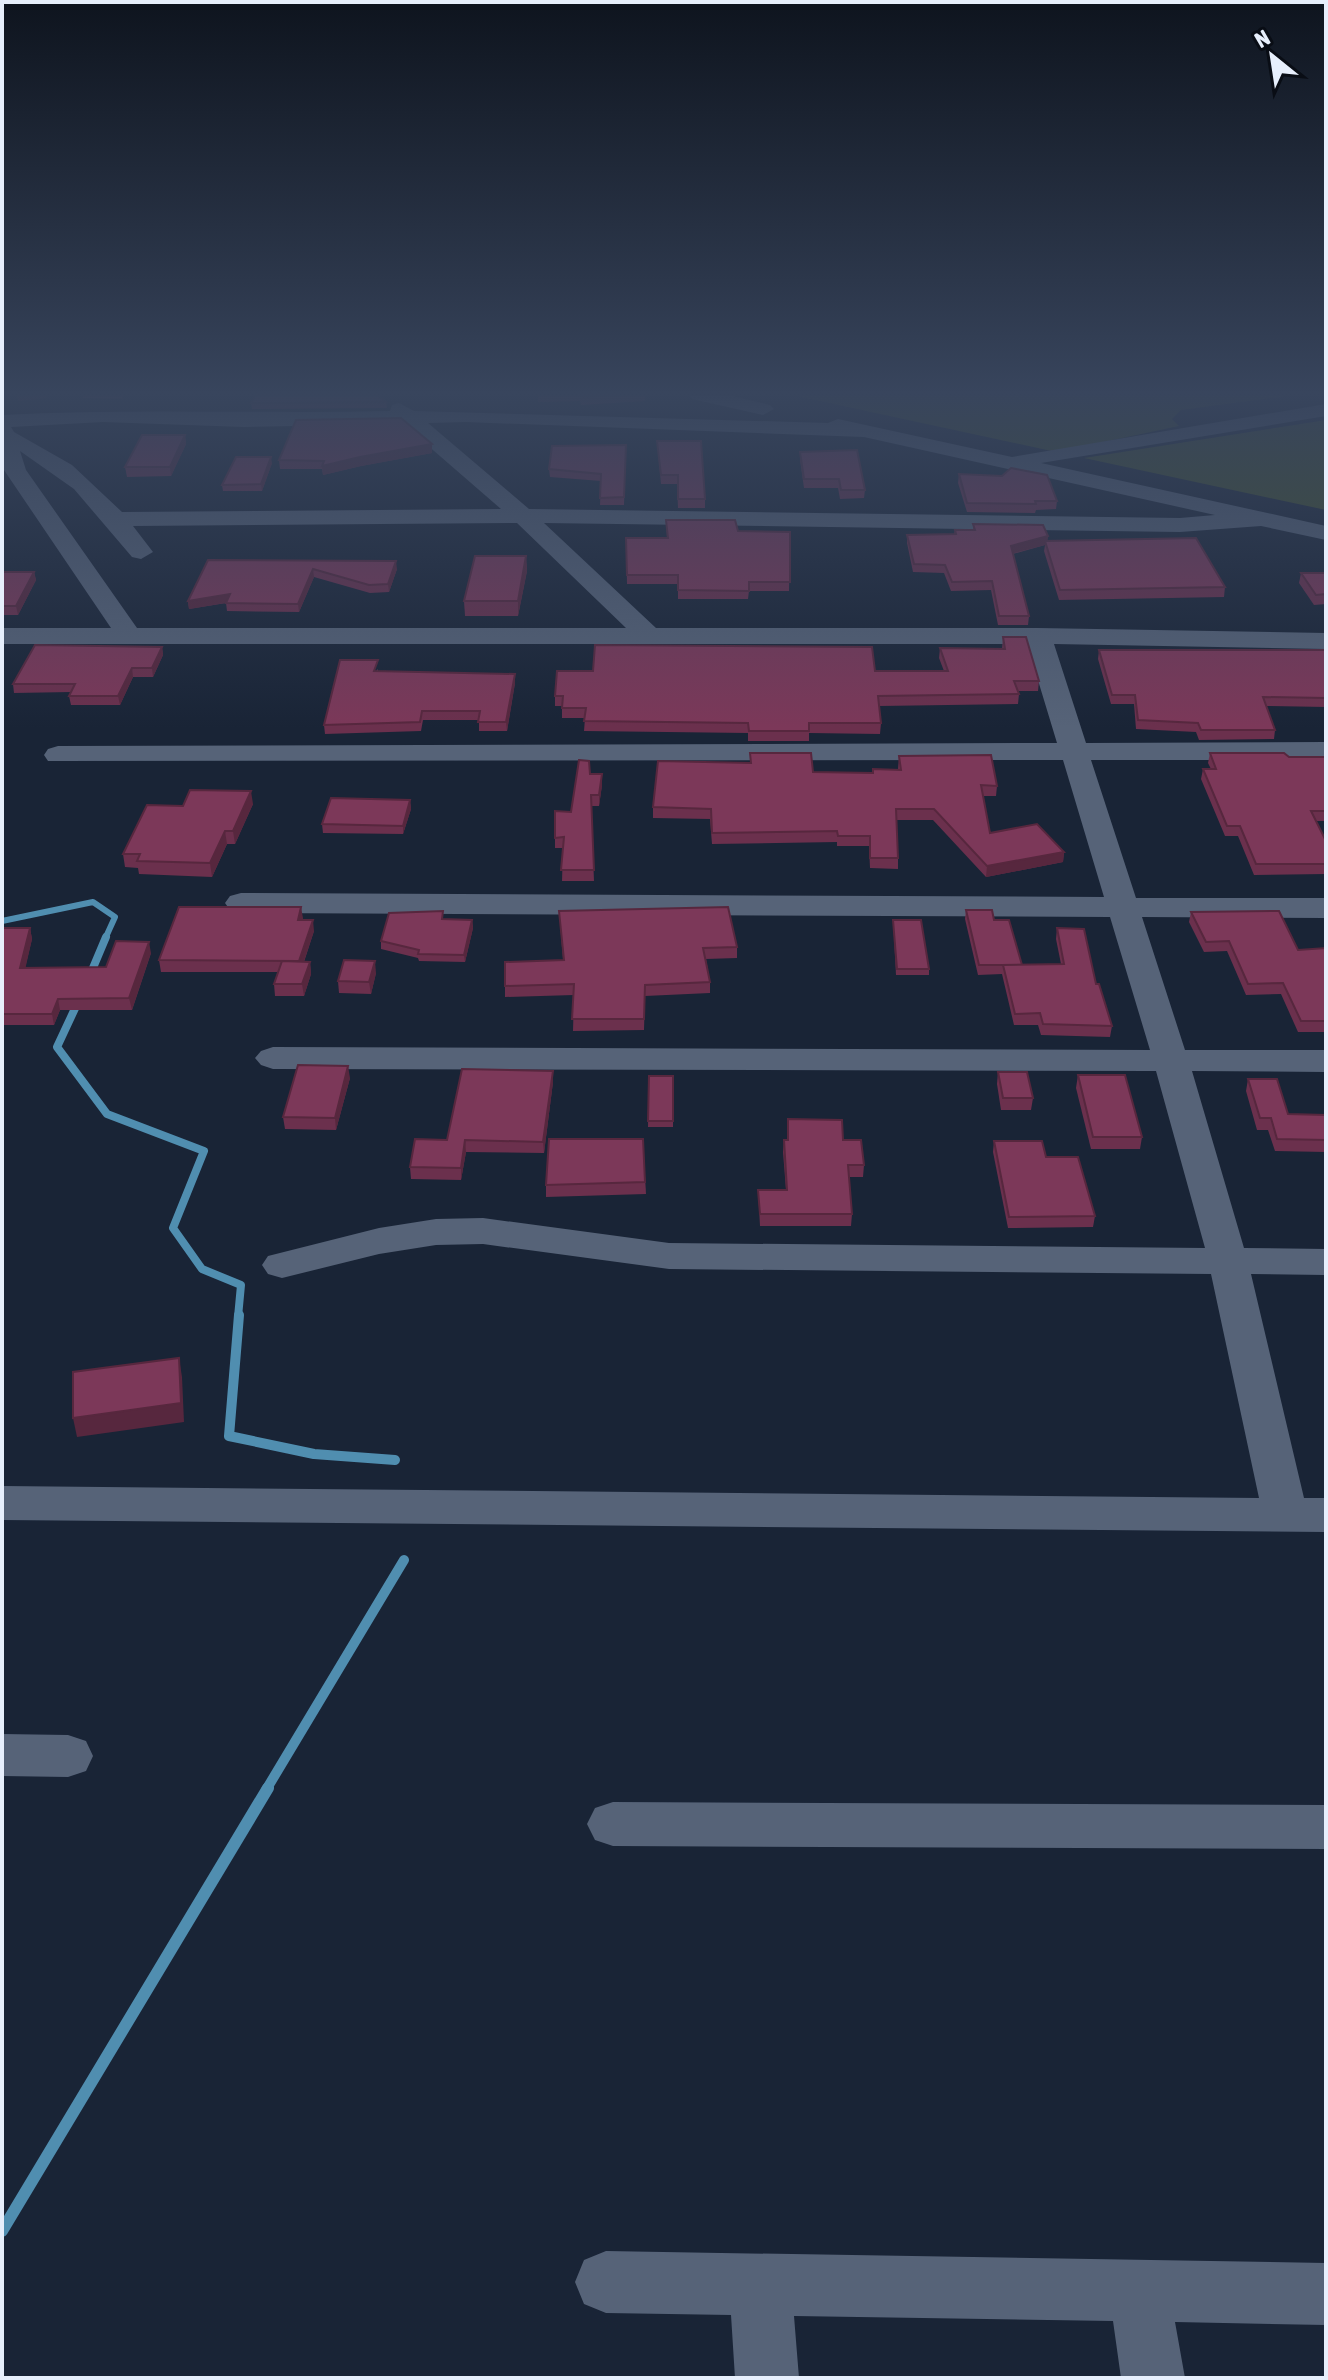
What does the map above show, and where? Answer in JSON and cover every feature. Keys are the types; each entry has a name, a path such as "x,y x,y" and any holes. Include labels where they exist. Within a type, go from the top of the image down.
{"street":[{"path":"40,506 129,636"},
{"path":"104,506 118,519 141,552"},
{"path":"511,506 650,637"},
{"path":"1200,506 1326,533"},
{"path":"118,519 523,516 1180,525 1259,519"},
{"path":"1299,527 1326,523"},
{"path":"2,636 1038,636 1326,641"},
{"path":"2,1503 1306,1515 1171,1061 1038,636"},
{"path":"58,755 1326,751"},
{"path":"241,903 1326,908"},
{"path":"273,1058 1326,1061"},
{"path":"282,1265 379,1241 436,1232 483,1231 669,1256 1326,1262"},
{"path":"2,1755 68,1756"},
{"path":"613,1824 1326,1827"},
{"path":"606,2282 760,2282 1326,2294"},
{"path":"760,2282 767,2378"},
{"path":"1139,2290 1153,2378"}],"building":[{"path":"666,520 735,520 738,531 790,532 790,582 749,582 749,591 678,590 678,575 627,575 626,538 668,538"},
{"path":"973,524 1043,525 1048,536 1011,546 1029,616 999,616 992,581 952,582 945,565 914,564 907,535 956,534 955,530 975,530"},
{"path":"1196,538 1225,587 1060,590 1045,541"},
{"path":"475,556 526,556 518,601 464,601"},
{"path":"208,560 396,561 388,584 369,585 313,569 298,604 226,603 230,594 188,601"},
{"path":"2,572 34,572 16,606 2,606"},
{"path":"1301,573 1326,573 1326,594 1316,595"},
{"path":"1003,637 1026,637 1039,681 1014,681 1019,694 878,696 881,723 809,723 809,731 749,731 748,723 584,721 586,708 562,708 563,696 555,696 557,671 593,671 595,645 872,647 875,671 948,671 940,648 1005,649"},
{"path":"35,645 162,647 152,668 132,668 118,696 69,696 75,684 13,684"},
{"path":"1099,650 1326,650 1326,698 1263,697 1275,730 1201,730 1198,723 1138,720 1135,695 1112,695"},
{"path":"340,660 378,660 374,671 515,674 506,722 478,722 480,711 422,711 420,722 324,725"},
{"path":"750,753 811,753 813,772 873,773 873,769 901,770 899,756 991,755 997,786 981,785 990,833 1037,824 1064,852 987,866 934,809 896,809 898,858 870,858 870,836 838,836 837,831 712,833 711,809 653,807 658,761 751,763"},
{"path":"1210,753 1284,753 1289,757 1326,757 1326,811 1311,811 1326,841 1326,864 1256,864 1240,826 1227,826 1203,769 1216,769"},
{"path":"579,760 589,761 590,774 602,774 599,795 591,795 594,870 561,870 564,837 555,838 555,811 571,812"},
{"path":"190,790 251,791 233,831 225,831 210,863 137,861 140,854 123,854 147,805 183,806"},
{"path":"331,798 410,800 403,826 322,824"},
{"path":"179,907 301,907 298,920 313,920 299,961 159,960"},
{"path":"728,907 737,947 703,948 710,982 645,985 644,1019 572,1019 574,984 505,986 505,962 564,960 559,911"},
{"path":"966,910 992,910 994,920 1009,920 1022,965 979,965"},
{"path":"443,911 442,919 472,920 464,955 418,954 419,950 381,941 389,913"},
{"path":"1279,911 1298,950 1326,948 1326,1021 1301,1021 1283,983 1248,984 1229,941 1206,942 1191,912"},
{"path":"893,920 921,920 929,969 897,969"},
{"path":"2,928 30,928 20,968 106,967 116,941 149,942 129,998 58,999 52,1014 2,1014"},
{"path":"1057,928 1084,929 1096,984 1099,984 1112,1026 1043,1024 1040,1013 1015,1014 1003,965 1064,964"},
{"path":"344,960 375,961 369,982 338,981"},
{"path":"282,961 310,962 302,984 274,984"},
{"path":"298,1065 348,1066 335,1118 283,1117"},
{"path":"462,1069 553,1071 543,1142 465,1140 461,1168 410,1167 415,1139 447,1140"},
{"path":"998,1072 1027,1072 1033,1098 1003,1098"},
{"path":"1078,1075 1125,1075 1142,1137 1093,1137"},
{"path":"649,1076 673,1076 673,1121 648,1121"},
{"path":"1248,1079 1277,1079 1288,1114 1326,1115 1326,1140 1277,1139 1271,1118 1260,1118"},
{"path":"788,1119 842,1120 843,1140 861,1140 864,1165 848,1165 852,1214 760,1214 758,1190 787,1190 784,1140 788,1140"},
{"path":"549,1139 643,1139 645,1182 546,1185"},
{"path":"994,1141 1042,1141 1046,1157 1078,1157 1095,1216 1009,1217"},
{"path":"179,1358 181,1403 73,1418 73,1372"}],"waterway":[{"path":"2,921 93,902 115,917 105,939"},
{"path":"90,975 106,937"},
{"path":"78,1002 57,1047 107,1114 204,1151 173,1228 202,1269 241,1285 238,1317"},
{"path":"239,1315 229,1436 314,1454 395,1460"},
{"path":"266,1790 404,1560"},
{"path":"2,2231 268,1788"}]}
